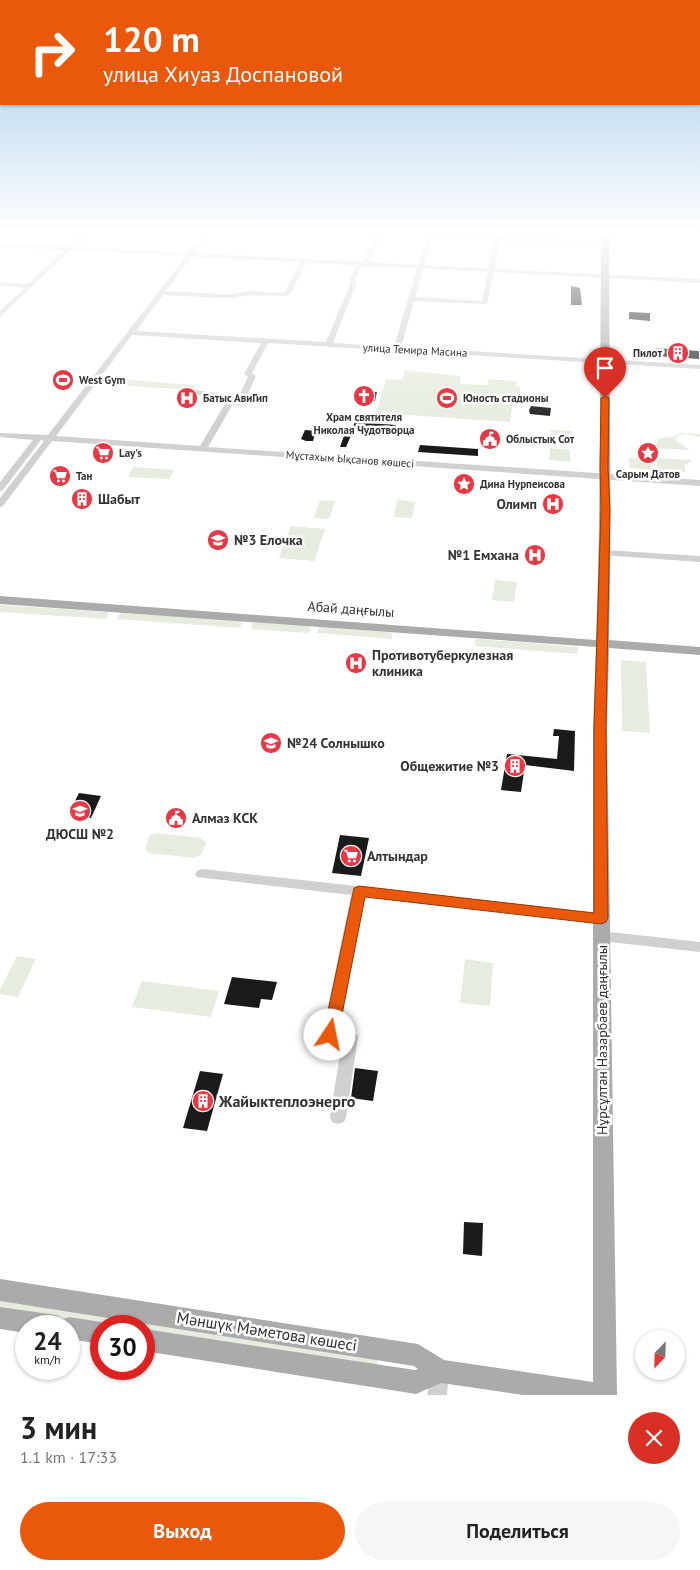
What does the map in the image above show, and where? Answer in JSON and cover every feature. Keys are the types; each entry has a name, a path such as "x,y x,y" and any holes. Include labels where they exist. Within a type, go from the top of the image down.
{"main road":[{"name":"Нұрсұлтан Назарбаев даңғылы","path":"604,299 605,552 600,728 605,1395"},
{"name":"Абай даңғылы","path":"0,600 700,651"},
{"name":"Мәншүк Мәметова көшесі","path":"0,1290 418,1355 440,1371 600,1395"},
{"path":"0,1318 15,1320"},
{"name":"Мәншүк Мәметова көшесі","path":"155,1342 416,1382 440,1371"}],"street":[{"path":"0,315 16,299"},
{"path":"0,504 157,299"},
{"path":"329,345 347,299"},
{"path":"397,349 411,299"},
{"path":"413,299 485,303 486,299"},
{"name":"улица Темира Масина","path":"131,333 700,367"},
{"path":"239,404 252,376 248,374 266,341"},
{"path":"195,392 233,397 203,449"},
{"name":"Мұстахым Ықсанов көшесі","path":"0,435 39,438 52,436 203,449 700,484"},
{"path":"0,488 39,438"},
{"path":"605,552 700,559"},
{"path":"202,874 359,891 601,927 700,947"},
{"path":"338,1117 350,1037 330,1035 359,891"},
{"path":"437,1395 440,1371"}],"shaded area":[{"path":"405,370 460,376 461,384 487,385 488,379 517,381 516,387 520,387 520,394 514,393 510,422 376,413 386,379 402,380"},
{"path":"103,378 196,385 192,390 99,384"},
{"path":"551,430 572,431 571,443 550,441"},
{"path":"680,433 700,434 700,437 685,434 677,436 676,441 690,450 656,448 657,439 673,437"},
{"path":"550,448 570,450 570,462 549,460"},
{"path":"629,458 651,460 652,470 630,468"},
{"path":"657,459 691,461 685,465 685,472 657,470"},
{"path":"133,467 174,470 169,479 128,477"},
{"path":"320,500 335,501 329,519 314,518"},
{"path":"397,500 415,502 412,518 394,517"},
{"path":"291,526 325,529 314,561 279,558"},
{"path":"495,580 517,582 514,602 492,600"},
{"path":"0,605 108,612 107,619 0,612"},
{"path":"120,613 242,620 240,628 116,619"},
{"path":"257,622 311,625 309,633 251,629 252,624"},
{"path":"319,627 388,632 392,634 392,639 317,633"},
{"path":"475,640 578,647 577,654 475,646"},
{"path":"621,660 646,662 650,733 622,731"},
{"path":"157,833 201,838 206,842 201,855 193,858 149,853 145,849 149,836"},
{"path":"17,956 36,959 18,997 0,994 0,990"},
{"path":"465,959 493,963 490,1006 460,1003"},
{"path":"142,981 219,991 211,1017 132,1007"},
{"path":"0,1299 104,1315 90,1315 90,1323 80,1322 80,1315 34,1315 0,1310"},
{"path":"155,1323 378,1357 377,1367 155,1334"}],"building":[{"path":"571,299 581,299 582,305 571,305"},
{"path":"629,312 650,313 650,321 629,319"},
{"name":"Пилот","path":"656,348 699,351 699,359 657,356"},
{"name":"Храм святителя Николая Чудотворца","path":"357,391 377,392 375,401 354,401"},
{"path":"531,406 551,408 550,416 530,414"},
{"path":"355,422 396,425 393,434 387,435 383,432 352,429"},
{"path":"305,430 316,431 313,441 301,439"},
{"path":"346,430 353,431 346,447 340,447"},
{"path":"420,445 478,449 478,456 418,452"},
{"name":"Шабыт","path":"79,494 91,494 85,504 73,504"},
{"path":"554,729 575,731 574,771 525,765 521,792 501,790 507,754 557,759 559,736 553,736"},
{"name":"ДЮСШ №2","path":"79,793 101,796 91,818 78,816 80,812 70,811"},
{"name":"Алтындар","path":"340,835 369,838 361,876 332,873"},
{"path":"232,977 277,982 272,1000 261,999 259,1008 224,1004"},
{"path":"355,1068 378,1071 373,1101 351,1098"},
{"name":"Жайыктеплоэнерго","path":"200,1071 223,1074 207,1131 183,1128"},
{"path":"464,1222 483,1223 482,1256 463,1254"}],"place":[{"name":"Пилот","path":"678,353"},
{"name":"West Gym","path":"63,380"},
{"name":"Храм святителя Николая Чудотворца","path":"364,396"},
{"name":"Батыс АвиГип","path":"187,398"},
{"name":"Юность стадионы","path":"447,398"},
{"name":"Облыстық Сот","path":"490,439"},
{"name":"Lay's","path":"103,453"},
{"name":"Сарым Датов","path":"648,453"},
{"name":"Тан","path":"60,476"},
{"name":"Дина Нурпеисова","path":"464,484"},
{"name":"Шабыт","path":"82,499"},
{"name":"Олимп","path":"553,504"},
{"name":"№3 Елочка","path":"218,540"},
{"name":"№1 Емхана","path":"535,555"},
{"name":"Противотуберкулезная клиника","path":"356,663"},
{"name":"№24 Солнышко","path":"271,743"},
{"name":"Общежитие №3","path":"515,766"},
{"name":"ДЮСШ №2","path":"80,811"},
{"name":"Алмаз КСК","path":"176,818"},
{"name":"Алтындар","path":"351,856"},
{"name":"Жайыктеплоэнерго","path":"203,1101"}],"route":[{"path":"330,1035 359,891 601,918 600,728 606,510 604,467 605,398"}]}
